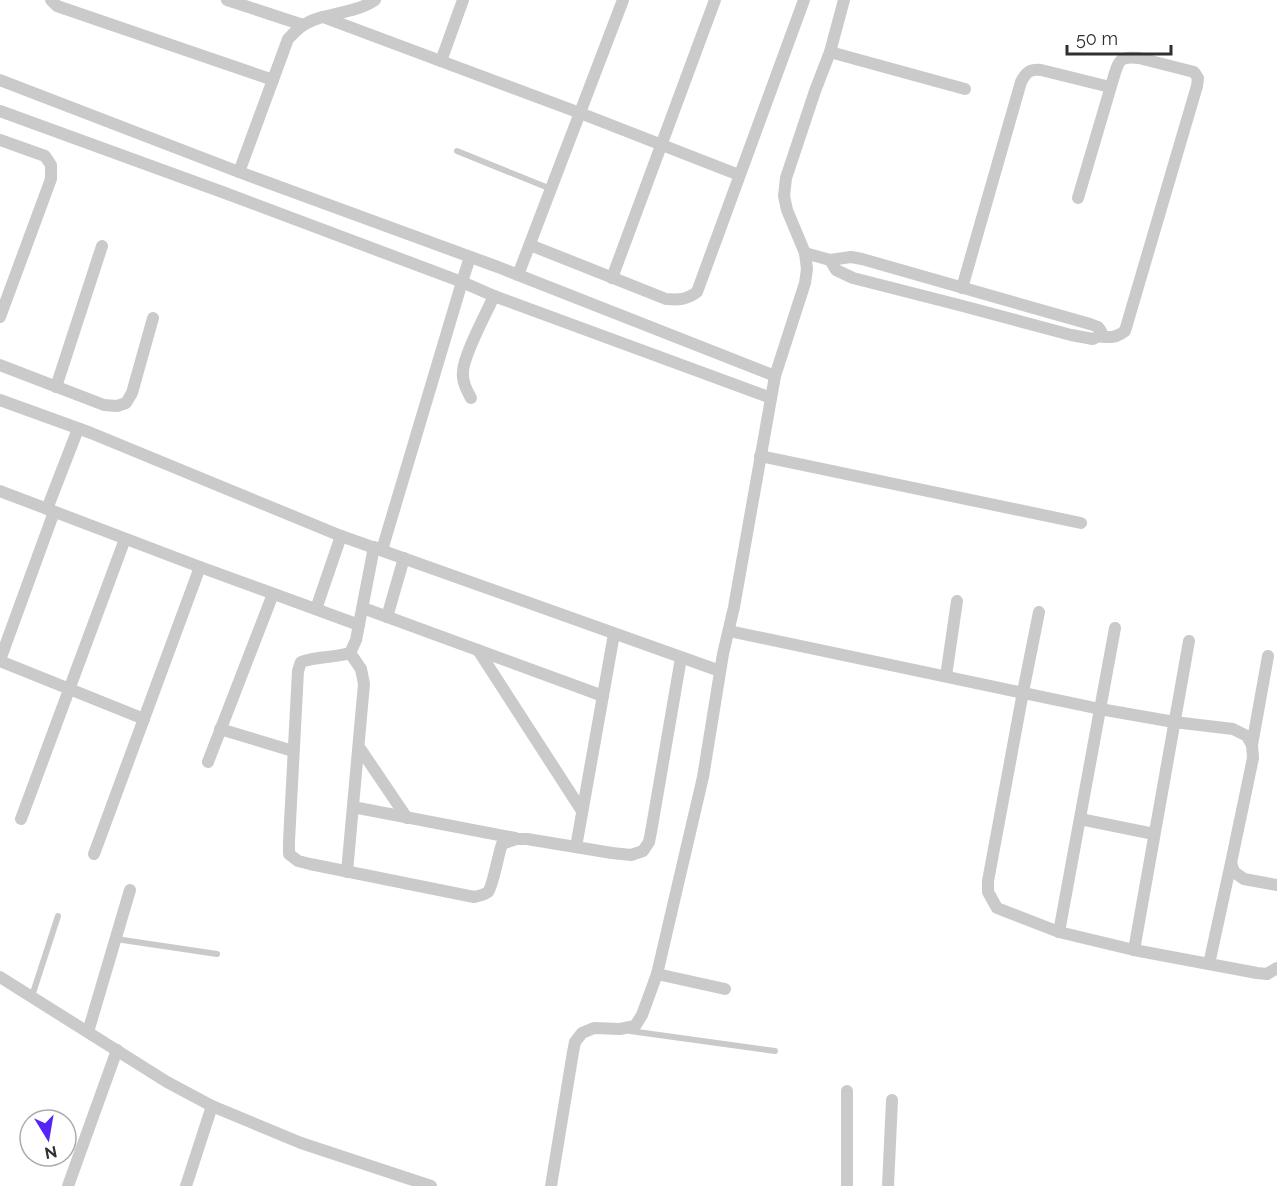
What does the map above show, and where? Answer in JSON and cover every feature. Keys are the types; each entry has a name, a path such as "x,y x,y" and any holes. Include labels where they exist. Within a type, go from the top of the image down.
{"street":[{"path":"51,0 57,6 273,80"},
{"path":"227,0 303,25"},
{"path":"239,172 288,39 303,25 365,6 375,0"},
{"path":"441,61 464,0"},
{"path":"518,275 623,0"},
{"path":"612,278 715,0"},
{"path":"530,246 666,299 689,298 697,292 804,0"},
{"path":"551,1186 575,1042 582,1033 594,1028 620,1029 635,1026 642,1015 657,974 703,777 720,672 775,376 805,283 807,269 805,253 787,210 784,196 786,178 830,52 844,0"},
{"path":"323,17 739,175"},
{"path":"830,52 964,88"},
{"path":"831,260 836,270 853,278 1071,335 1094,339 1099,336 1118,337 1125,331 1193,97 1198,78 1194,72 1129,57 1122,58 1110,87 1078,198"},
{"path":"962,288 1025,74 1031,69 1041,70 1110,87"},
{"path":"0,80 239,172 518,275 775,376"},
{"path":"0,111 771,398"},
{"path":"0,140 45,156 51,165 51,179 0,316"},
{"path":"56,387 102,246"},
{"path":"805,253 831,260 851,257 962,288 1098,327 1101,331 1099,336"},
{"path":"470,257 378,548 356,640 350,653 339,657 312,658 301,662 298,670 289,854 298,861 474,897 486,894 491,888 502,844 516,839"},
{"path":"471,398 464,384 462,370 466,356 494,296"},
{"path":"0,365 104,405 117,406 126,403 132,393 153,318"},
{"path":"0,400 78,429 341,536 720,672"},
{"path":"78,429 0,660 144,719"},
{"path":"760,456 1081,523"},
{"path":"0,491 359,625"},
{"path":"316,609 341,536"},
{"path":"21,819 125,539"},
{"path":"387,617 404,558"},
{"path":"93,854 200,567"},
{"path":"208,762 273,594"},
{"path":"946,676 957,601"},
{"path":"363,608 603,696"},
{"path":"1039,612 988,881 987,892 997,908 1059,932 1134,950 1267,974 1277,968"},
{"path":"1059,932 1115,628"},
{"path":"729,631 1100,708 1174,722 1233,729 1247,736 1252,745"},
{"path":"576,847 614,634"},
{"path":"1134,950 1189,641"},
{"path":"478,650 582,812"},
{"path":"347,872 363,677 362,669 350,653"},
{"path":"1209,964 1253,758 1252,745 1268,656"},
{"path":"353,807 516,839 631,855 643,851 649,842 681,658"},
{"path":"220,729 293,751"},
{"path":"358,747 407,818"},
{"path":"1080,819 1154,834"},
{"path":"1231,863 1234,872 1244,879 1277,885"},
{"path":"88,1032 130,890"},
{"path":"657,974 724,989"},
{"path":"0,977 167,1082 212,1106 302,1143 431,1186"},
{"path":"68,1186 117,1050"},
{"path":"847,1091 847,1186"},
{"path":"888,1186 892,1100"},
{"path":"186,1186 212,1106"}],"lane":[{"path":"457,151 551,189"},
{"path":"32,996 58,916"},
{"path":"115,939 217,954"},
{"path":"620,1029 776,1051"}]}
